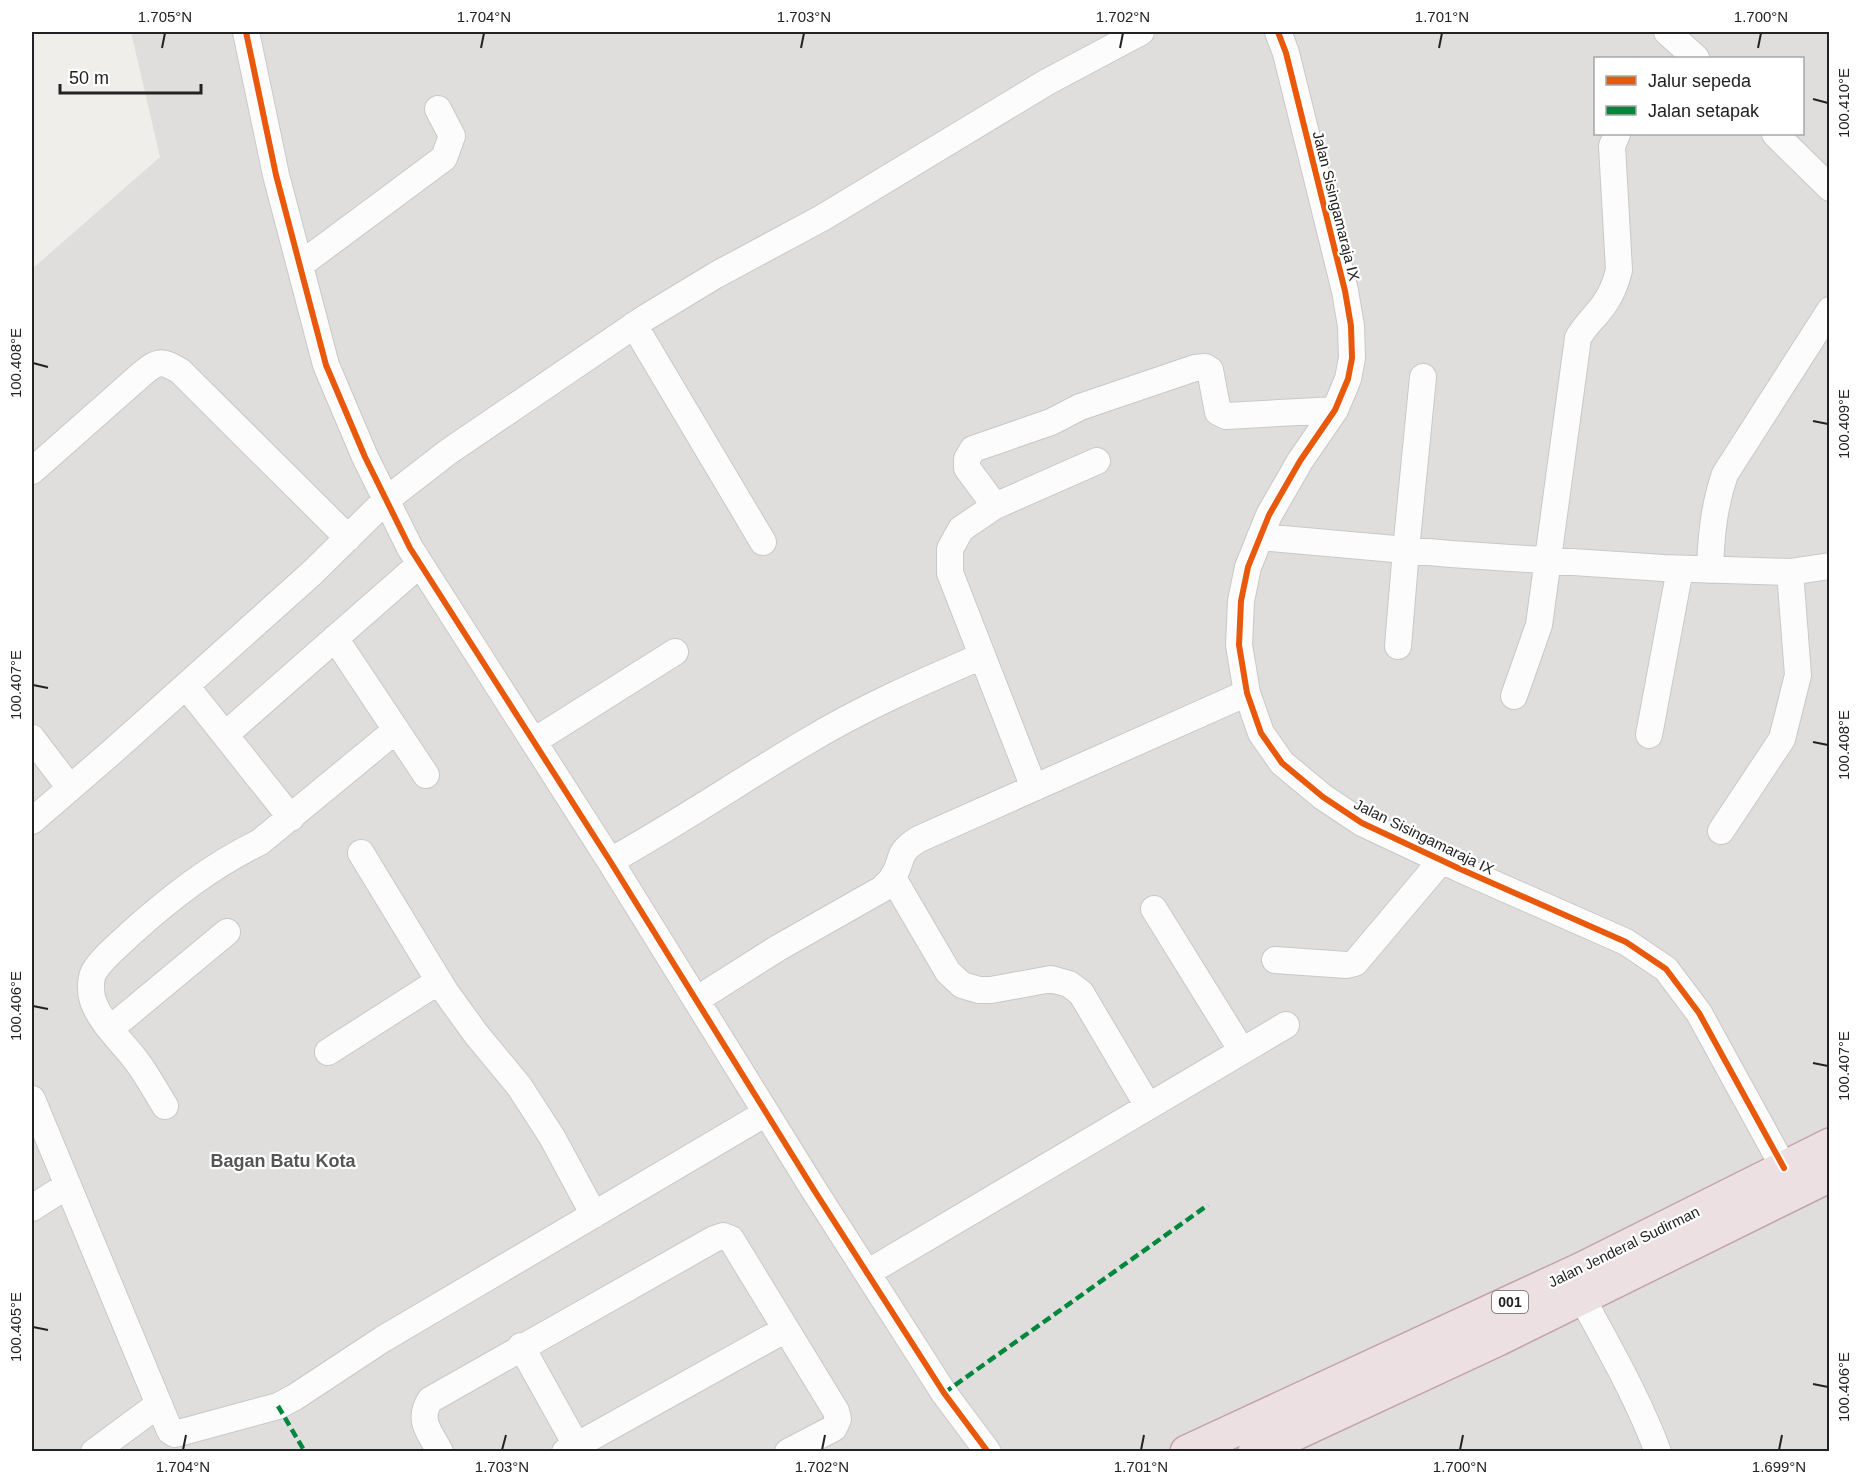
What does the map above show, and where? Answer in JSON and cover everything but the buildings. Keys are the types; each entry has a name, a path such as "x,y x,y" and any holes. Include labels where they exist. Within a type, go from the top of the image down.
{"highway":[{"name":"Jalan Jenderal Sudirman","path":"1187,1452 1582,1269 1830,1145"},
{"name":"Jalan Jenderal Sudirman","path":"1254,1452 1290,1444 1830,1175"}],"street":[{"path":"246,32 276,175 326,365 364,457 410,548 610,861 766,1113 944,1393 988,1452"},
{"path":"32,821 186,686 348,538 386,500 448,452 634,325 716,275 822,218 1047,82 1141,32"},
{"name":"Jalan Sisingamaraja IX","path":"1278,32 1292,75 1345,291 1351,327 1352,358 1348,379 1335,410 1300,461 1269,515 1248,567 1241,601 1239,645 1247,693 1261,733 1282,763 1323,797 1362,823 1441,861 1626,942 1666,969 1699,1012 1784,1168"},
{"path":"1667,32 1695,57"},
{"path":"300,265 444,158 452,136 438,109"},
{"path":"1514,696 1539,625 1578,338 1584,326 1602,306 1615,284 1619,270 1612,146 1617,135"},
{"path":"1776,135 1830,188"},
{"path":"1710,570 1711,527 1725,474 1830,310"},
{"path":"634,325 763,542"},
{"path":"32,471 154,364 165,363 180,371 348,538"},
{"path":"995,506 967,468 967,459 973,449 1051,422 1080,407 1195,368 1204,367 1210,370 1218,412 1226,416 1335,410"},
{"path":"1398,646 1423,377"},
{"path":"1034,788 950,573 950,549 961,529 995,506 1097,461"},
{"path":"1260,537 1546,561 1680,569 1790,572 1830,566"},
{"path":"225,735 420,564"},
{"path":"1649,735 1680,569"},
{"path":"1721,831 1782,739 1798,675 1790,572"},
{"path":"335,638 426,775"},
{"path":"534,741 675,652"},
{"path":"610,861 663,831 807,741 883,700 982,656"},
{"path":"186,686 291,818"},
{"path":"696,1000 787,943 882,889 893,878 902,852 919,839 1247,693"},
{"path":"165,1106 137,1061 110,1029 93,1001 90,989 94,971 162,905 204,873 260,842 396,730"},
{"path":"32,738 70,788"},
{"path":"361,853 439,981 476,1034 519,1086 552,1137 594,1215"},
{"path":"1275,960 1347,965 1354,963 1441,861"},
{"path":"893,878 948,972 962,985 979,990 991,990 1051,979 1069,984 1081,993 1148,1106"},
{"path":"1154,909 1242,1051"},
{"path":"110,1029 227,932"},
{"path":"328,1052 439,981"},
{"path":"867,1272 1286,1024"},
{"path":"32,1099 170,1431 175,1434 278,1406 295,1397 383,1339 766,1113"},
{"path":"32,1208 68,1185"},
{"path":"440,1452 424,1422 424,1410 430,1400 521,1346 723,1236 731,1239 836,1412 838,1419 834,1428 788,1452"},
{"path":"1582,1298 1646,1418 1658,1452"},
{"path":"521,1346 573,1450 786,1329"},
{"path":"94,1452 159,1404"}],"shaded area":[{"path":"131,32 1829,32 1829,1451 32,1451 32,269 160,157"}],"marked path":[{"path":"944,1393 1208,1205"},
{"path":"278,1406 305,1452"}],"cycle path":[{"path":"246,32 276,175 326,365 365,457 410,548 610,861 814,1190 944,1393 988,1452"},
{"path":"1278,32 1286,53 1345,291 1351,326 1352,358 1348,379 1335,410 1300,461 1269,515 1248,567 1241,601 1239,645 1247,693 1261,733 1282,763 1323,797 1362,823 1626,942 1666,969 1699,1013 1784,1168"}],"district":[{"name":"Bagan Batu Kota","path":"283,1161"}]}
